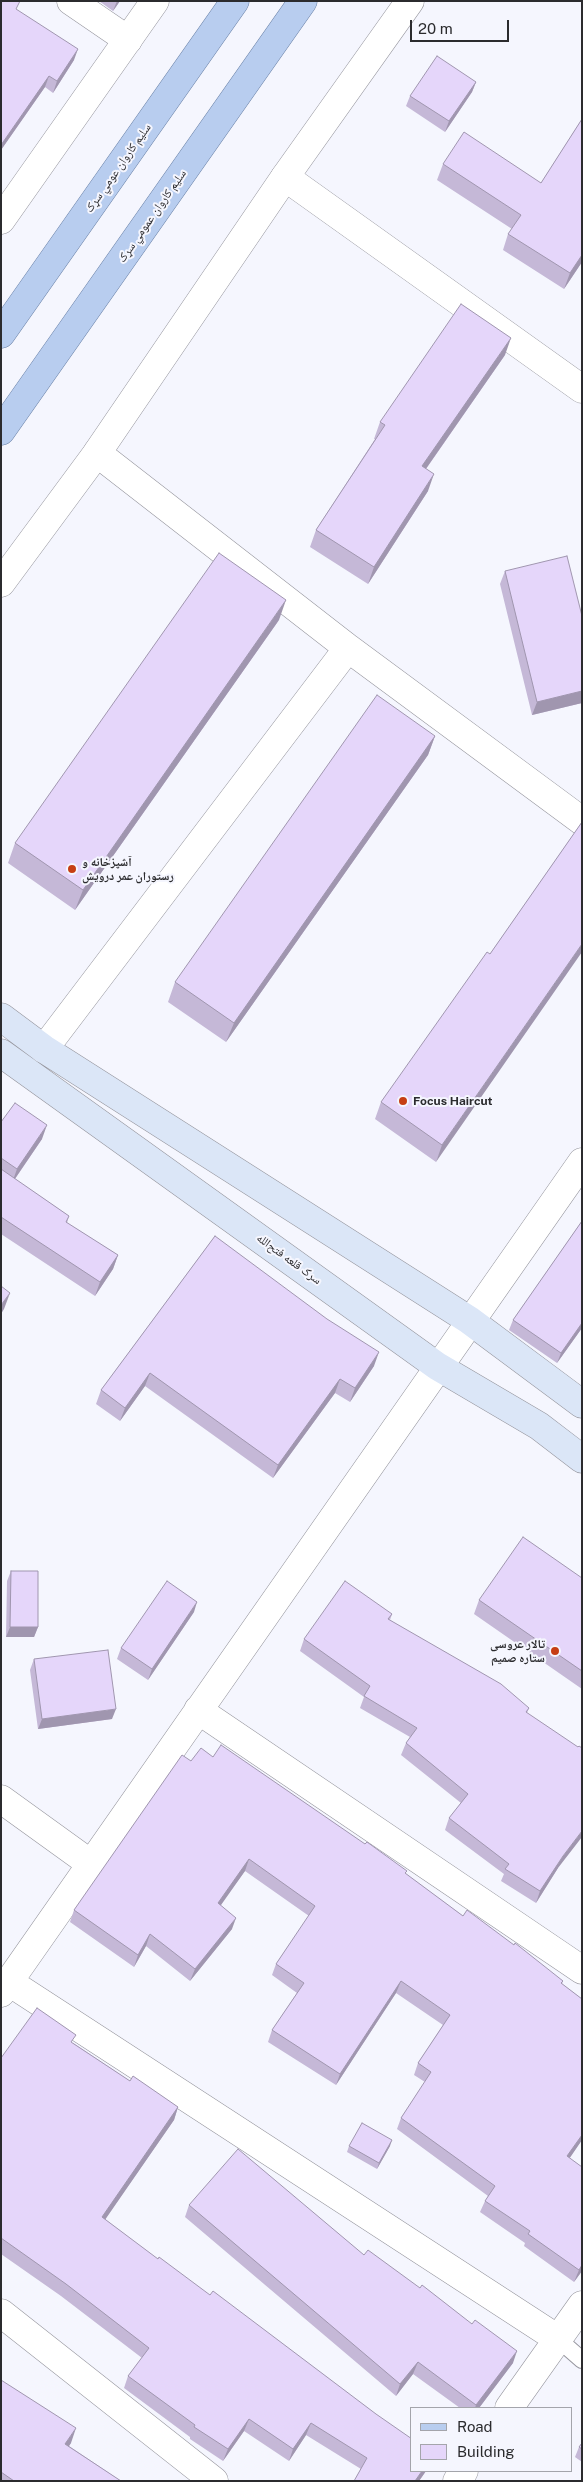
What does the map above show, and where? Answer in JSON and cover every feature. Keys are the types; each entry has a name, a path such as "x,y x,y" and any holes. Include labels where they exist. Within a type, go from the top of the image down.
{"main road":[{"name":"سلیم کاروان عومي سړک","path":"1,334 235,1"},
{"name":"سلیم کاروان عمومي سړک","path":"1,431 303,1"},
{"path":"1,1017 44,1049 469,1320 582,1404"},
{"name":"سرک قلعه فتح‌الله","path":"1,1053 437,1366 539,1426 582,1459"}],"street":[{"path":"71,1 128,40"},
{"path":"1,220 155,1"},
{"path":"1,583 98,454 285,177 410,1"},
{"path":"285,177 582,389"},
{"path":"98,454 348,648 582,822"},
{"path":"44,1049 348,648"},
{"path":"558,2339 5,1987 469,1320 582,1162"},
{"path":"198,1710 582,1970"},
{"path":"1,1799 91,1864"},
{"path":"509,2407 582,2305"},
{"path":"1,2314 214,2481"}],"lane":[{"path":"558,2339 582,2360"}],"building":[{"path":"1,1 20,1 16,9 78,49 57,81 49,76 1,145"},
{"path":"437,56 476,82 449,121 410,96"},
{"path":"582,119 582,255 570,273 508,234 521,215 443,164 464,132 541,183"},
{"path":"461,304 511,338 422,466 434,474 374,567 316,530 385,425 380,422"},
{"path":"219,553 286,600 83,890 15,843"},
{"path":"567,556 582,616 582,691 537,702 505,571"},
{"path":"377,695 435,736 234,1023 175,982"},
{"path":"582,822 582,944 442,1145 381,1102 487,952 490,954"},
{"path":"15,1103 47,1125 17,1169 1,1158 1,1122"},
{"path":"1,1169 69,1216 66,1222 118,1255 100,1282 1,1217"},
{"path":"582,1221 582,1323 561,1353 513,1320"},
{"path":"215,1236 327,1319 379,1352 355,1388 340,1379 278,1465 150,1373 125,1408 101,1390"},
{"path":"1,1286 10,1293 1,1305"},
{"name":"تالار عروسی ستاره صمیم","path":"523,1537 582,1578 582,1671 479,1600"},
{"path":"11,1571 38,1571 38,1627 10,1627"},
{"path":"167,1581 197,1602 152,1669 121,1648"},
{"path":"345,1581 392,1614 388,1619 501,1684 529,1708 526,1712 582,1748 582,1831 540,1891 505,1869 509,1864 449,1818 468,1794 406,1743 417,1728 364,1696 370,1686 304,1639"},
{"path":"108,1650 116,1709 42,1719 34,1659"},
{"path":"221,1745 365,1844 367,1842 463,1916 467,1910 514,1945 515,1943 563,1981 561,1983 582,1999 582,2135 567,2156 582,2167 582,2265 579,2270 528,2234 530,2231 485,2201 495,2186 401,2118 431,2072 418,2063 450,2015 401,1981 340,2074 272,2030 304,1983 276,1964 315,1906 249,1859 218,1903 236,1918 195,1969 150,1934 138,1955 74,1910 182,1755 191,1761 201,1748 213,1757"},
{"path":"37,2008 76,2035 71,2042 130,2081 133,2076 178,2107 102,2217 210,2295 213,2291 410,2438 410,2472 421,2472 415,2481 354,2481 367,2458 311,2423 293,2449 249,2419 228,2449 194,2427 195,2425 128,2376 149,2348 66,2284 1,2238 1,2058"},
{"path":"362,2123 392,2140 379,2163 349,2146"},
{"path":"238,2149 364,2255 368,2250 420,2288 422,2285 472,2324 475,2320 517,2351 476,2405 418,2362 400,2384 189,2205"},
{"path":"1,2380 76,2428 65,2444 121,2481 14,2481 1,2472"}],"place":[{"name":"آشپزخانه و رستوران عمر درویش","path":"72,869"},
{"name":"Focus Haircut","path":"403,1101"},
{"name":"تالار عروسی ستاره صمیم","path":"555,1651"}]}
